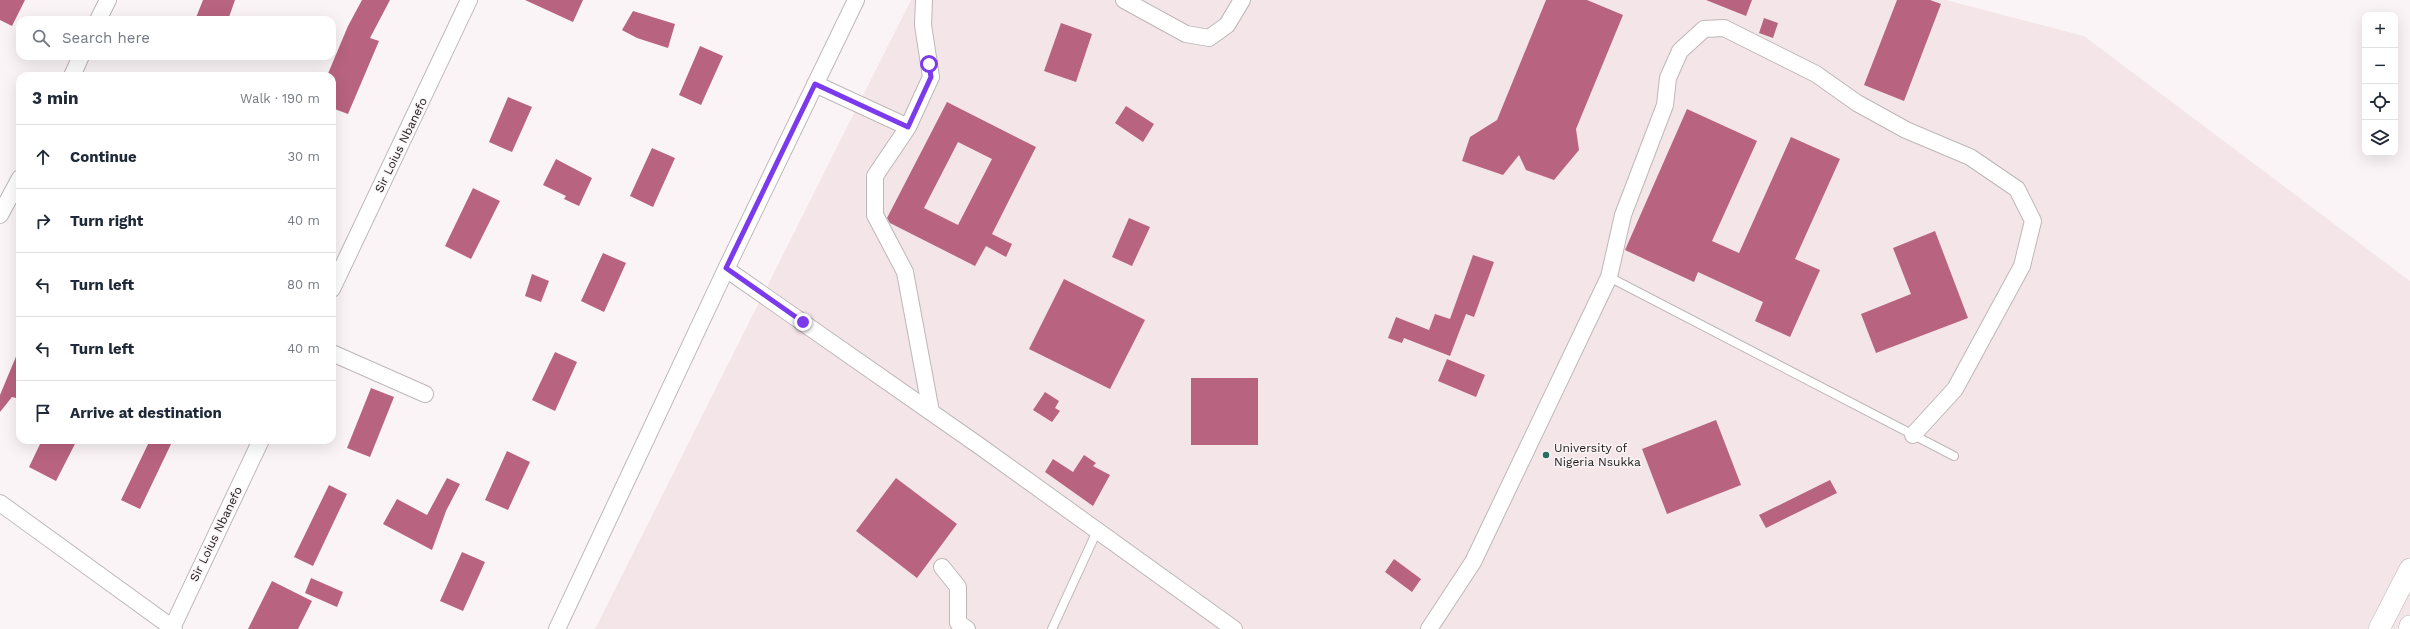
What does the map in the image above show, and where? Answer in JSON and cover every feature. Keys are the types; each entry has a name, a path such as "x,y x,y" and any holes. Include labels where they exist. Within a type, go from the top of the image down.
{"street":[{"path":"100,16 108,0"},
{"name":"Sir Loius Nbanefo","path":"336,281 469,0"},
{"path":"557,629 726,268 856,0"},
{"path":"924,0 923,25 931,77 908,127 875,176 875,215 905,272 931,412"},
{"path":"1124,0 1186,34 1209,38 1227,25 1242,0"},
{"path":"1429,629 1473,562 1609,277 1623,215 1665,105 1668,78 1680,51 1704,29 1724,28 1810,71 1857,103 1906,130 1976,162 2017,189 2033,221 2022,266 1955,389 1913,435"},
{"path":"74,72 79,60"},
{"path":"815,84 908,127"},
{"path":"0,215 16,185"},
{"path":"726,268 931,412 1234,629"},
{"path":"336,355 425,394"},
{"name":"Sir Loius Nbanefo","path":"173,628 259,444"},
{"path":"0,503 173,628"},
{"path":"942,567 958,587 958,623 966,629"},
{"path":"2379,629 2410,569"}],"lane":[{"path":"1609,277 1954,456"},
{"path":"1052,629 1098,531"}],"shaded area":[{"name":"University of Nigeria Nsukka","path":"911,0 1946,0 2084,36 2410,281 2410,629 595,629"}],"building":[{"path":"0,0 25,0 12,26 0,20"},
{"path":"203,0 235,0 229,16 197,16"},
{"path":"362,0 390,0 370,38 379,41 348,114 336,110 336,72 329,72 334,60 336,60 336,55 348,26"},
{"path":"525,0 583,0 573,22"},
{"path":"1546,0 1587,0 1623,15 1576,129 1579,150 1554,180 1526,170 1519,155 1503,175 1462,161 1470,137 1497,120"},
{"path":"1706,0 1752,0 1746,16"},
{"path":"1897,0 1930,0 1941,4 1904,101 1864,85"},
{"path":"633,11 675,24 668,48 637,38 622,30"},
{"path":"1764,18 1778,23 1773,38 1759,33"},
{"path":"1061,23 1092,34 1076,82 1044,71"},
{"path":"700,46 723,56 701,105 679,95"},
{"path":"508,97 532,107 512,152 489,142"},
{"path":"947,102 1036,147 992,234 1012,244 1006,257 986,246 975,266 890,223 887,218","holes":["958,142 992,159 958,225 924,208"]},
{"path":"1126,106 1154,124 1143,142 1115,123"},
{"path":"1687,109 1757,141 1712,241 1739,253 1791,137 1840,159 1795,259 1820,270 1790,337 1755,321 1763,302 1698,272 1694,282 1625,250"},
{"path":"652,148 675,158 653,207 630,196"},
{"path":"556,159 592,178 579,206 564,199 566,196 543,185"},
{"path":"473,188 500,201 471,259 445,246"},
{"path":"1129,218 1150,227 1132,266 1112,257"},
{"path":"1935,231 1968,318 1876,353 1861,314 1911,294 1893,248"},
{"path":"603,253 626,263 604,312 581,301"},
{"path":"1473,255 1494,262 1474,317 1466,314 1450,356 1404,338 1402,343 1388,338 1396,317 1429,330 1435,314 1450,319"},
{"path":"532,274 549,281 541,302 525,296"},
{"path":"1064,279 1145,320 1110,389 1029,349"},
{"path":"555,352 577,362 555,411 532,400"},
{"path":"16,357 16,398 12,397 0,412 0,395"},
{"path":"1447,359 1485,375 1476,397 1438,381"},
{"path":"1191,378 1258,378 1258,445 1191,445"},
{"path":"371,388 394,397 370,457 347,448"},
{"path":"1045,392 1059,401 1055,408 1060,411 1052,422 1033,410"},
{"path":"1716,420 1741,485 1667,514 1642,449"},
{"path":"40,444 75,444 56,481 29,467"},
{"path":"148,444 171,444 140,509 121,500"},
{"path":"507,451 530,462 508,510 485,500"},
{"path":"1084,455 1096,463 1093,466 1110,475 1093,506 1045,472 1053,459 1073,472"},
{"path":"447,478 460,484 446,511 432,550 383,524 397,499 427,515"},
{"path":"896,478 957,524 917,578 856,531"},
{"path":"1830,480 1837,493 1766,528 1759,515"},
{"path":"329,485 347,494 313,566 294,557"},
{"path":"462,552 485,562 463,611 440,601"},
{"path":"1394,559 1421,579 1412,592 1385,572"},
{"path":"311,578 343,592 337,607 305,593"},
{"path":"272,581 312,601 298,629 248,629"}],"place":[{"name":"University of Nigeria Nsukka","path":"1546,455"}],"route":[{"path":"803,322 726,268 815,84 908,127 931,77 929,64"}]}
